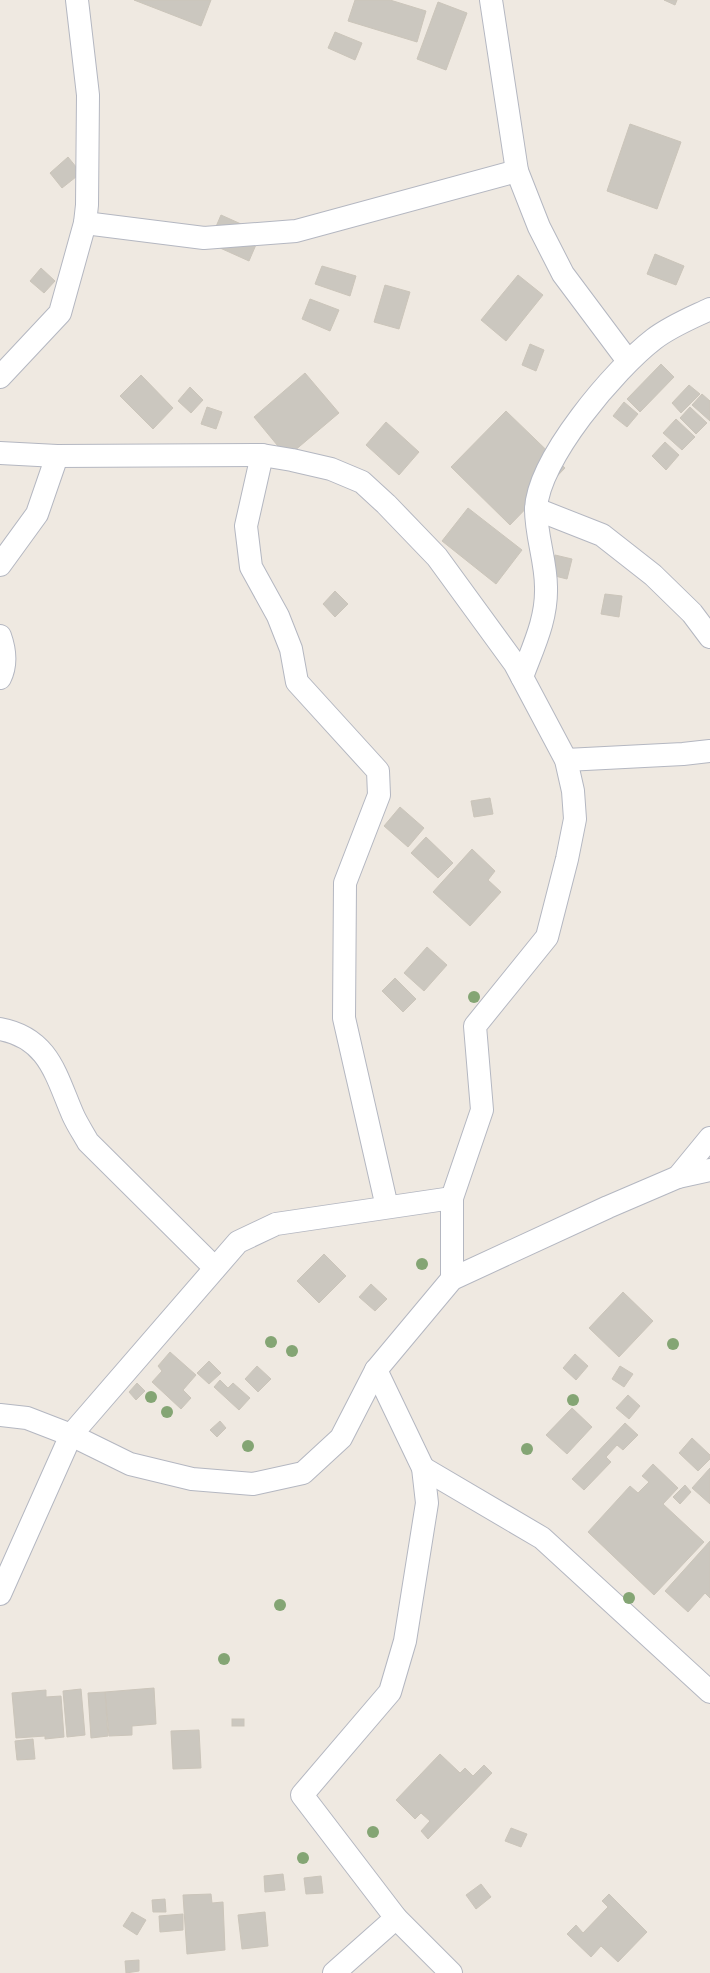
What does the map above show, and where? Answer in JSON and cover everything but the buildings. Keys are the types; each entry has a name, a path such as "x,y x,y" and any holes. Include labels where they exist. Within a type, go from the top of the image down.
{"street":[{"path":"0,377 60,313 85,223 87,204 88,95 77,0"},
{"path":"491,0 517,171 539,227 563,274 628,361"},
{"path":"85,223 204,238 296,231 517,171"},
{"path":"522,677 543,622 546,605 546,586 540,552 536,509 540,486 550,463 568,434 628,361 655,338 685,320 710,309"},
{"path":"0,453 57,456 262,455 332,469 362,482 386,504 437,557 516,664 566,760 573,791 575,819 567,859 546,937 474,1026 482,1110 452,1198 452,1279"},
{"path":"262,455 246,526 252,567 278,616 288,642 297,682 378,772 379,795 346,883 344,1018 387,1207"},
{"path":"0,565 37,514 57,456"},
{"path":"536,509 602,535 653,575 692,613 710,637"},
{"path":"0,636 4,647 5,661 0,678"},
{"path":"566,760 683,754 710,750"},
{"path":"0,1029 13,1031 30,1041 44,1052 56,1072 73,1117 88,1142 215,1268"},
{"path":"678,1178 710,1138"},
{"path":"0,1415 27,1418 71,1435 130,1464 192,1480 253,1484 303,1473 341,1438 376,1370 452,1279 608,1207 678,1178 710,1170"},
{"path":"0,1594 71,1435 238,1242 276,1224 452,1198"},
{"path":"376,1370 423,1468 427,1503 405,1641 390,1692 302,1795 396,1918 451,1973"},
{"path":"423,1468 542,1538 710,1692"},
{"path":"334,1973 396,1918"}]}
